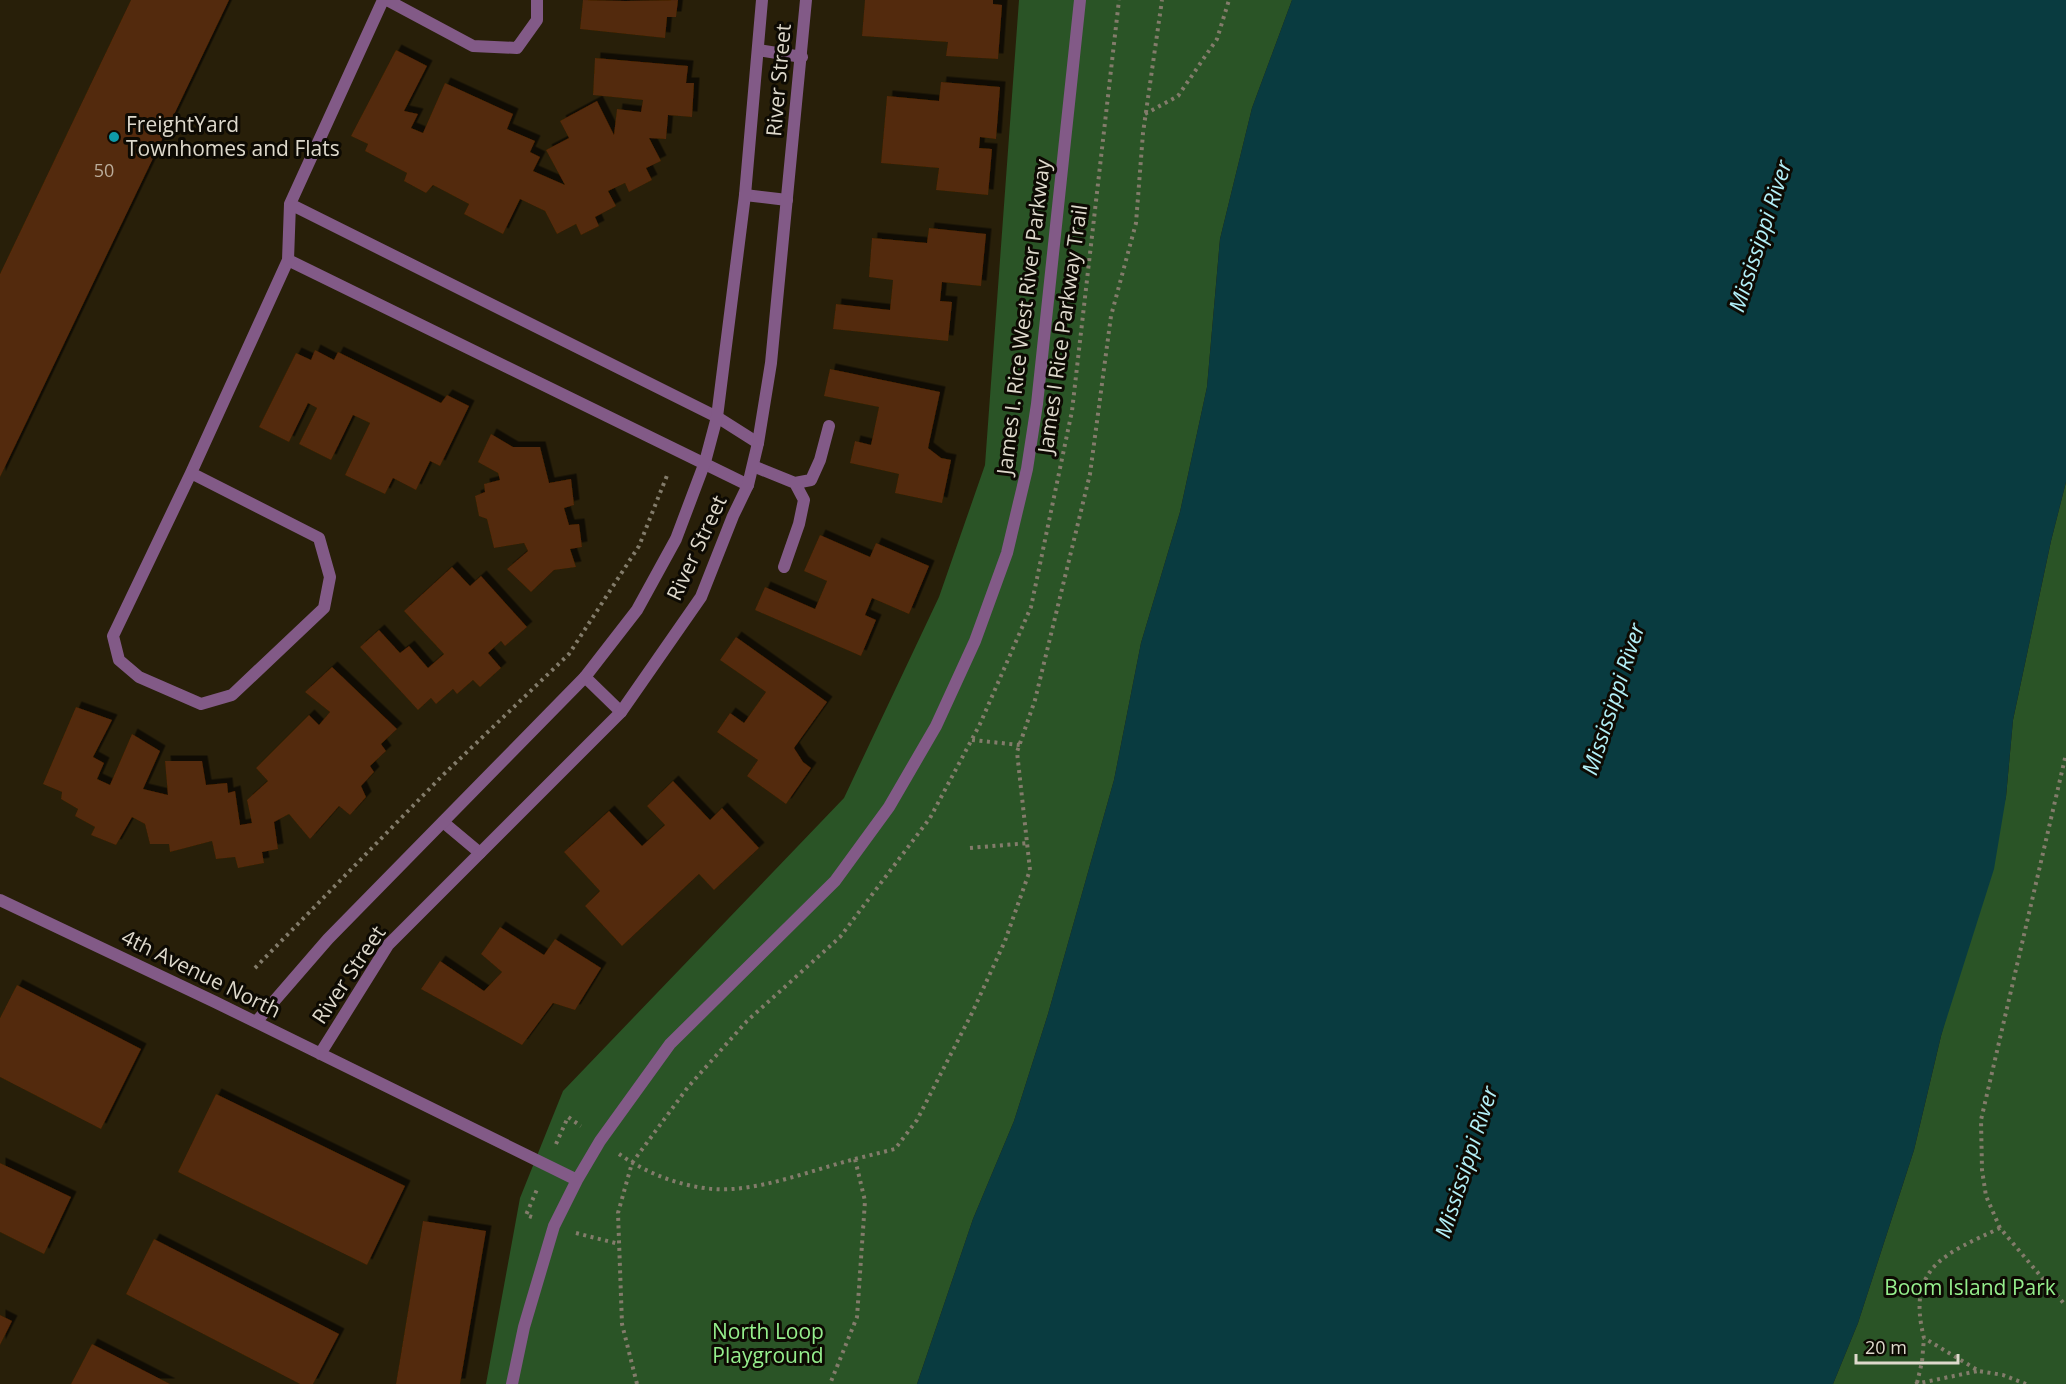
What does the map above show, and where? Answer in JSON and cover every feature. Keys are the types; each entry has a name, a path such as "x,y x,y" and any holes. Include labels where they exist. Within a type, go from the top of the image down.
{"street":[{"path":"191,473 319,538 330,577 324,608 232,695 201,704 139,677 119,660 113,636 191,473 288,260 290,204 385,0 473,46 517,48 537,20 537,0"},
{"name":"River Street","path":"256,1022 328,939 585,677 637,610 676,539 705,462 717,417 745,195 762,0"},
{"name":"River Street","path":"320,1054 388,945 621,712 701,597 733,516 748,485 758,443 771,363 806,0"},
{"name":"James I. Rice West River Parkway","path":"512,1384 524,1327 555,1226 600,1141 670,1044 834,880 889,807 936,726 975,641 1007,553 1027,469 1037,404 1080,0"},
{"path":"758,50 802,57"},
{"path":"745,195 787,200"},
{"path":"290,204 717,417 758,443"},
{"path":"288,260 748,485"},
{"path":"753,466 795,483 811,480 820,460 829,426"},
{"path":"784,567 799,524 804,500 795,483"},
{"path":"585,677 621,712"},
{"path":"443,822 480,853"},
{"name":"4th Avenue North","path":"0,900 256,1022 578,1180"}],"path":[{"name":"James I Rice Parkway Trail","path":"638,1384 622,1324 618,1213 632,1163 688,1086 747,1021 840,938 930,818 981,724 1030,607 1072,411 1119,0"},
{"path":"615,1151 632,1163 696,1187 733,1189 895,1149 917,1120 972,1013 1005,940 1030,870 1017,752 1035,699 1090,474 1110,316 1136,223 1145,114 1162,0"},
{"path":"1145,114 1178,96 1217,39 1229,0"},
{"path":"255,968 443,775 569,654 639,546 676,448"},
{"path":"972,740 1020,745"},
{"path":"2066,754 1982,1120 1982,1170 1986,1196 2000,1228 2066,1306"},
{"path":"970,848 1028,843"},
{"path":"558,1139 568,1117 600,1141"},
{"path":"830,1384 857,1317 865,1202 855,1159"},
{"path":"2000,1228 1948,1254 1934,1266 1923,1282 1918,1316 1924,1338 1922,1362 1916,1384 1979,1371 2003,1375 2026,1384"},
{"path":"1924,1338 1979,1371"}],"green space":[{"name":"North Loop Playground","path":"1019,0 1292,0 1252,108 1220,239 1207,387 1180,512 1141,643 1114,780 1048,1014 1014,1121 973,1219 917,1384 486,1384 520,1198 563,1091 844,798 939,597 985,465"},
{"name":"Boom Island Park","path":"2066,482 2066,1384 1833,1384 1858,1323 1914,1150 1941,1036 2006,797 2013,720 2051,541"}],"water":[{"name":"Mississippi River","path":"1292,0 2066,0 2066,482 2051,541 2013,720 2006,797 1994,869 1941,1036 1914,1150 1858,1323 1833,1384 917,1384 973,1219 1014,1121 1048,1014 1114,780 1141,643 1180,512 1207,387 1220,239 1252,108"}],"building":[{"name":"FreightYard Townhomes and Flats","path":"131,0 229,0 0,477 0,274"},
{"path":"583,0 678,0 676,17 667,17 665,38 580,29"},
{"path":"865,0 993,0 993,4 1002,5 998,59 946,56 948,42 862,36"},
{"path":"396,50 427,66 404,111 418,114 411,128 423,133 445,83 513,114 507,129 535,141 530,152 540,157 533,171 565,185 546,150 569,138 560,121 597,101 614,135 617,109 641,112 643,100 593,95 595,58 688,66 686,83 694,83 692,117 668,115 666,139 649,138 661,161 646,168 652,180 629,192 625,183 608,191 616,206 595,217 599,226 581,235 576,224 557,234 545,211 520,199 503,234 464,214 469,204 433,185 426,193 404,181 407,173 365,151 368,144 351,136"},
{"path":"941,82 1000,87 996,139 980,137 979,148 992,149 988,195 936,190 939,168 881,163 887,96 939,101"},
{"path":"929,228 986,234 981,286 942,282 940,301 952,302 948,341 833,329 836,304 890,310 893,280 869,277 872,238 927,243"},
{"path":"315,350 334,360 338,352 441,403 447,395 469,406 440,466 430,461 416,490 393,478 385,494 345,475 370,423 353,415 331,460 299,444 317,408 308,403 289,442 259,427 296,353 311,360"},
{"path":"830,369 940,392 928,448 941,458 951,460 942,503 895,493 899,474 850,463 855,441 871,445 879,407 824,396"},
{"path":"491,434 513,447 540,447 549,483 571,479 574,505 564,508 569,525 579,524 582,547 570,549 576,567 554,570 531,592 507,569 528,551 524,543 494,548 487,519 479,516 475,496 485,492 484,484 500,480 498,473 478,462"},
{"path":"820,535 870,557 876,543 929,566 909,614 872,598 865,615 876,620 861,656 755,610 765,587 815,609 827,581 804,571"},
{"path":"452,567 470,586 481,576 527,627 505,646 501,641 488,653 501,668 480,687 473,680 457,694 453,689 436,704 431,698 418,710 360,647 379,630 400,653 409,646 428,668 444,654 404,611"},
{"path":"736,637 827,702 794,748 803,762 811,768 786,804 747,776 758,760 717,732 730,713 744,723 766,692 720,660"},
{"path":"332,667 397,729 381,744 386,751 370,766 374,772 361,786 366,797 350,815 339,806 310,839 289,814 274,822 278,849 262,852 264,863 238,868 235,857 216,859 212,841 170,852 169,844 150,844 145,824 132,817 116,845 91,835 95,827 75,816 78,809 61,799 62,792 43,784 76,707 112,720 93,757 104,763 97,779 110,785 132,734 160,751 143,789 168,795 165,761 202,761 206,785 227,783 228,793 235,791 240,825 252,823 247,800 268,781 256,768 309,715 319,725 330,712 305,692"},
{"path":"673,781 710,820 722,808 759,848 714,890 699,874 622,946 585,906 600,891 564,852 609,811 642,846 665,825 647,806"},
{"path":"500,927 544,955 555,939 601,968 575,1010 553,1003 522,1045 421,989 440,961 484,991 502,972 481,954"},
{"path":"17,985 141,1049 101,1129 0,1077 0,1018"},
{"path":"216,1094 405,1186 367,1265 178,1172"},
{"path":"0,1163 71,1197 44,1254 0,1232"},
{"path":"423,1221 486,1231 460,1384 396,1384"},
{"path":"154,1239 339,1334 313,1384 300,1384 126,1294"},
{"path":"0,1315 12,1321 0,1345"},
{"path":"92,1344 170,1384 71,1384"}],"place":[{"name":"FreightYard Townhomes and Flats","path":"114,137"}]}
